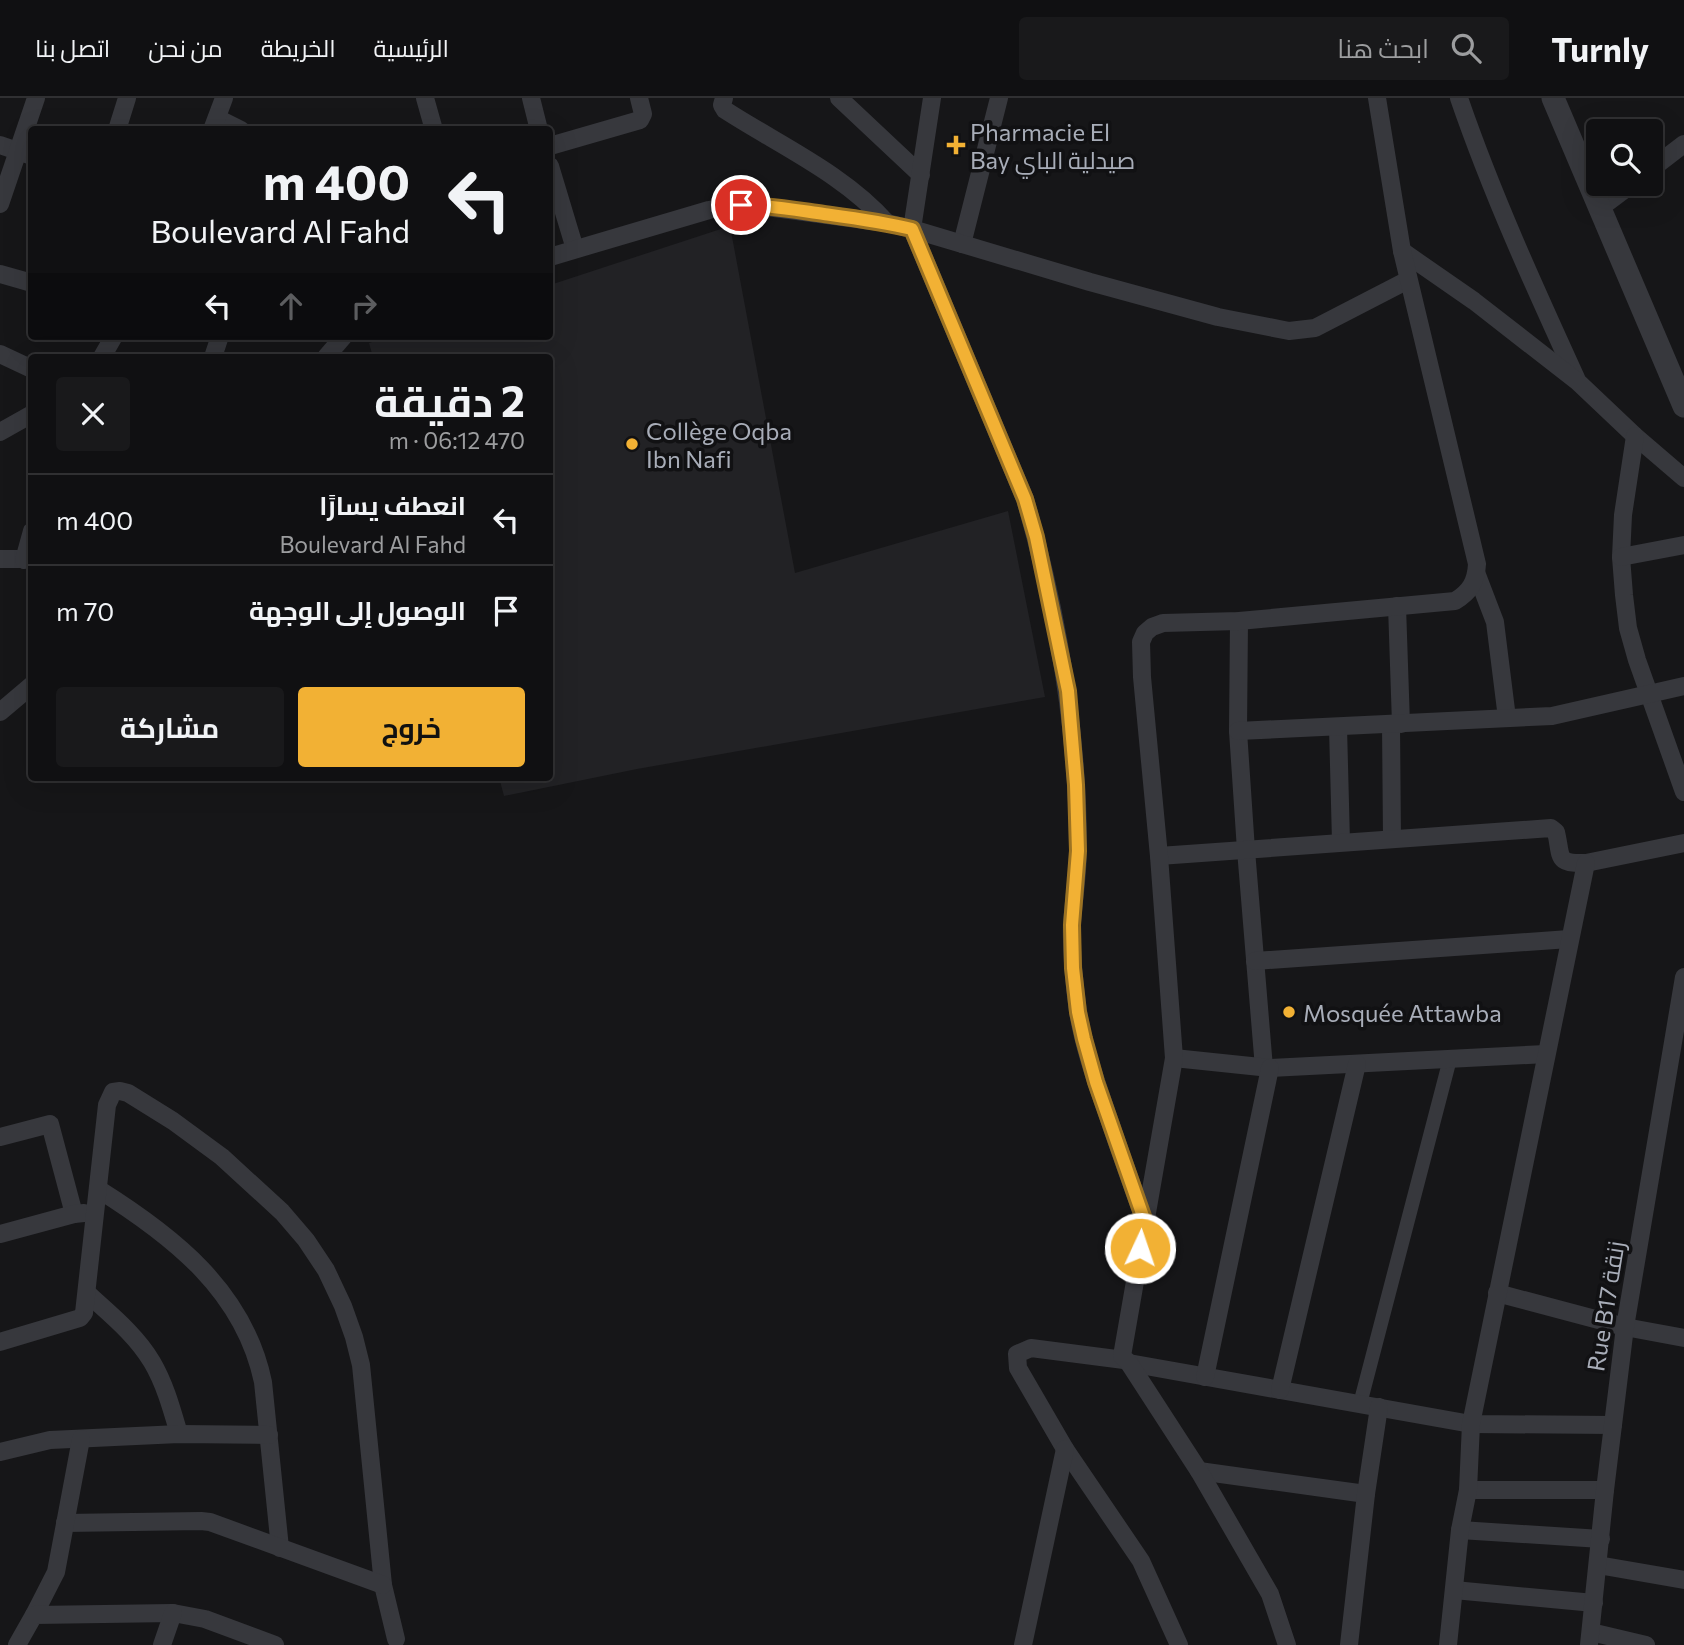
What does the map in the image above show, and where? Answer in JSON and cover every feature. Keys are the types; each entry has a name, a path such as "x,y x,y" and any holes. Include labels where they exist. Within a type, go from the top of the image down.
{"street":[{"path":"0,204 16,150 36,98"},
{"path":"118,126 127,98"},
{"path":"214,124 224,98"},
{"path":"425,98 433,126"},
{"path":"531,98 538,126"},
{"path":"553,145 640,120 643,114 639,98"},
{"path":"724,98 722,106 725,110 860,196 887,223"},
{"path":"839,98 921,175"},
{"path":"932,98 912,229 1025,499 1036,537 1068,691 1076,785 1078,851 1072,925 1078,1012 1096,1082 1145,1222"},
{"path":"962,244 999,98"},
{"path":"1287,1645 1270,1594 1199,1471 1122,1356 1174,1058 1141,642 1145,633 1163,623 1240,621 1455,601 1472,586 1477,564 1408,280 1377,98"},
{"path":"1459,98 1499,203 1578,382"},
{"path":"1553,98 1684,406"},
{"path":"1663,160 1684,144"},
{"path":"553,176 575,249"},
{"path":"1600,208 1616,196"},
{"path":"553,256 709,210 762,205 887,223 1218,317 1289,331 1315,328 1408,280"},
{"path":"1402,251 1474,301 1578,382 1684,478"},
{"path":"0,274 28,282"},
{"path":"329,354 341,340"},
{"path":"0,354 28,367"},
{"path":"0,432 28,416"},
{"path":"1635,436 1623,514 1620,557 1628,628 1684,792"},
{"path":"1620,557 1684,545"},
{"path":"0,559 28,559"},
{"path":"1476,575 1495,622 1507,718"},
{"path":"1392,839 1397,606"},
{"path":"1205,1377 1267,1068 1255,961 1238,731 1240,621"},
{"path":"1238,731 1552,716 1684,686"},
{"path":"0,712 28,688"},
{"path":"1338,727 1341,842"},
{"path":"1159,856 1551,828 1556,832 1564,862 1586,863 1684,843"},
{"path":"1448,1645 1460,1531 1468,1490 1471,1424 1586,863"},
{"path":"1255,961 1569,939"},
{"name":"Rue B17 زنقة","path":"1590,1639 1625,1327 1684,977"},
{"path":"1174,1058 1267,1068 1546,1054"},
{"path":"1360,1404 1450,1059"},
{"path":"1280,1390 1357,1064"},
{"path":"0,1342 80,1318 84,1313 109,1098 113,1092 124,1092 173,1121 222,1157 282,1212 306,1240 326,1270 354,1337 364,1384 383,1585 396,1639"},
{"path":"0,1137 50,1124 74,1214"},
{"path":"98,1189 138,1214 190,1257 235,1311 248,1335 258,1359 263,1382 280,1548"},
{"path":"0,1234 74,1214 95,1212"},
{"path":"1497,1293 1625,1327 1684,1338"},
{"path":"88,1294 122,1324 153,1363 179,1434"},
{"path":"1179,1645 1141,1561 1065,1449 1018,1368 1017,1354 1031,1348 1127,1361 1471,1424 1613,1425"},
{"path":"1349,1645 1379,1407"},
{"path":"0,1452 50,1440 179,1434 269,1435"},
{"path":"17,1645 56,1572 80,1439"},
{"path":"1023,1645 1065,1449"},
{"path":"1199,1471 1366,1494"},
{"path":"1468,1490 1605,1490"},
{"path":"65,1523 201,1521 218,1524 383,1585"},
{"path":"1460,1531 1601,1539"},
{"path":"1598,1565 1684,1580"},
{"path":"1454,1590 1594,1603"},
{"path":"34,1615 173,1612 205,1619 268,1643"},
{"path":"162,1645 173,1612"},
{"path":"1590,1639 1646,1645"}],"shaded area":[{"path":"730,226 795,573 1008,511 1045,697 637,769 504,796 500,781 553,781 553,354 372,354 369,343 378,340 553,340 553,284"}],"place":[{"name":"Pharmacie El Bay صيدلية الباي","path":"956,145"},
{"name":"Collège Oqba Ibn Nafi","path":"632,444"},
{"name":"Mosquée Attawba","path":"1289,1012"}],"route":[{"path":"741,205 762,205 912,229 1025,499 1036,537 1068,691 1076,785 1078,851 1072,925 1078,1012 1096,1082 1145,1222 1140,1248"}]}
